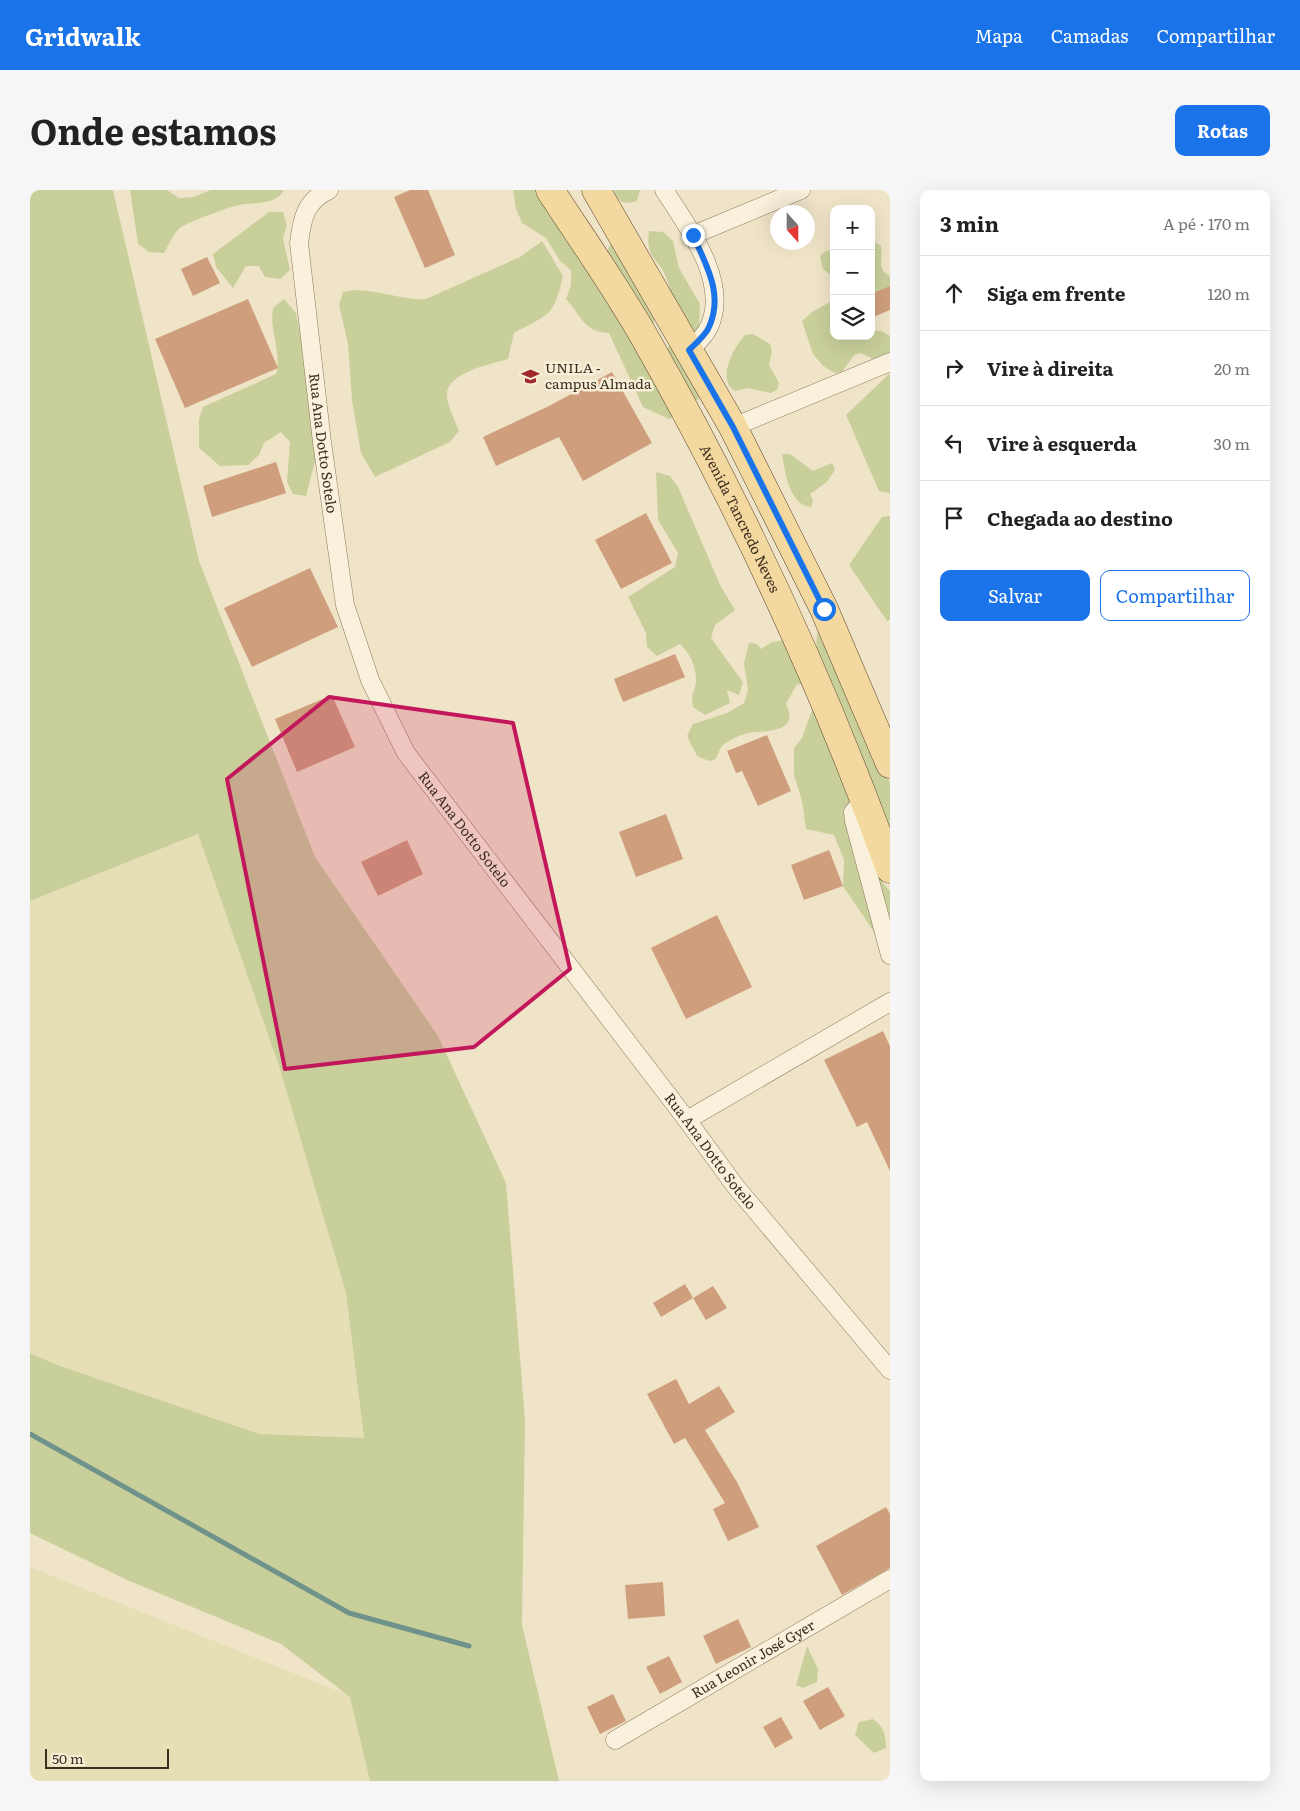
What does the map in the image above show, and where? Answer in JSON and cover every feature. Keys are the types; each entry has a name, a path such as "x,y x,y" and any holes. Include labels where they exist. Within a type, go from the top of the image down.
{"main road":[{"name":"Avenida Tancredo Neves","path":"550,190 644,337 728,492 792,625 888,857"},
{"path":"596,190 733,427 824,609 890,764"}],"street":[{"name":"Rua Ana Dotto Sotelo","path":"329,190 319,195 302,215 299,243 322,442 345,605 370,680 406,753 687,1120 736,1187 890,1370"},
{"path":"664,190 693,235 713,280 715,307 709,328 689,350"},
{"path":"693,235 801,190"},
{"path":"733,427 890,362"},
{"path":"865,799 853,812 854,821 890,955"},
{"path":"687,1120 890,1002"},
{"name":"Rua Leonir José Gyer","path":"616,1740 890,1579"}],"highlighted area":[{"path":"329,697 513,723 570,969 474,1047 285,1069 227,779"}],"shaded area":[{"path":"198,834 279,1066 346,1293 364,1439 260,1434 60,1366 30,1353 30,901"},
{"path":"30,1567 363,1701 375,1781 30,1781"}],"green space":[{"path":"30,190 113,190 199,561 315,857 438,1036 506,1183 525,1420 522,1625 559,1781 370,1781 350,1697 281,1644 125,1579 30,1533 30,1353 60,1366 260,1434 364,1438 346,1293 279,1066 198,834 30,901"},
{"path":"130,190 167,190 179,198 193,197 211,190 284,190 275,199 270,201 234,206 181,227 164,253 149,252 138,244"},
{"path":"513,190 550,190 605,254 612,242 657,307 651,335 653,348 667,349 676,338 669,287 661,267 651,254 648,241 649,231 663,232 673,241 679,268 700,304 699,332 703,395 683,412 669,419 643,407 609,333 594,330 588,326 566,299 571,285 571,270 560,261 546,238 522,223 516,209"},
{"path":"614,190 640,190 637,201 625,203 617,198"},
{"path":"269,212 283,212 287,226 283,238 290,270 280,279 265,277 259,266 246,266 233,288 216,267 213,254"},
{"path":"542,241 563,276 553,307 543,317 514,333 508,359 470,371 452,382 448,389 447,398 459,431 450,442 375,477 361,453 352,400 348,344 339,305 343,292 363,290 405,298 426,299 520,257"},
{"path":"875,242 881,246 883,270 890,276 890,295 875,296"},
{"path":"830,250 830,275 823,269 820,256"},
{"path":"284,299 296,313 305,357 316,457 306,496 293,494 287,482 290,442 281,432 264,443 259,455 248,465 220,466 199,448 199,419 203,407 276,374 277,357 272,316 273,308"},
{"path":"830,302 830,340 875,340 875,330 881,331 890,336 890,355 879,362 861,353 854,355 842,372 835,373 823,366 813,354 802,321 812,312"},
{"path":"753,334 770,344 772,351 769,365 779,383 777,390 771,393 749,388 735,391 727,379 729,363 736,347 745,335"},
{"path":"890,373 890,493 879,491 846,415"},
{"path":"782,454 790,454 813,471 832,463 835,470 827,482 810,494 813,500 811,507 804,505 793,494 789,486"},
{"path":"656,472 670,476 678,487 721,587 735,610 715,625 711,638 743,682 739,695 727,690 730,703 705,715 693,707 692,698 696,684 696,675 694,665 687,652 680,644 657,656 647,647 646,633 628,597 675,567 678,553 658,520"},
{"path":"890,516 890,620 887,621 849,565 882,517"},
{"path":"819,627 890,783 890,852 873,871 890,891 890,940 874,932 843,886 844,860 834,835 806,829 802,801 794,775 794,748 802,738 816,699 811,686 797,684 786,704 789,719 786,724 776,730 751,732 734,738 723,745 716,759 709,761 697,756 687,736 693,724 727,713 744,703 748,690 744,663 749,643 757,644 761,649 772,642 786,640 846,717 820,662 817,650"},
{"path":"807,1646 818,1669 817,1682 803,1688 796,1685"},
{"path":"873,1719 882,1728 886,1743 886,1748 874,1753 855,1735 859,1722"}],"building":[{"path":"410,190 428,190 455,255 425,268 394,197"},
{"path":"207,257 220,283 193,296 181,269"},
{"path":"890,286 890,310 875,316 875,295 875,292"},
{"path":"248,299 278,368 185,408 155,339"},
{"path":"612,372 652,443 583,481 559,437 496,466 483,437 549,406"},
{"path":"276,462 286,493 212,517 203,486"},
{"path":"646,513 672,563 621,589 595,540"},
{"path":"310,568 338,627 252,667 224,608"},
{"path":"675,654 685,677 623,702 614,679"},
{"path":"332,695 355,747 297,772 275,719"},
{"path":"767,735 791,791 758,806 742,771 736,773 727,751"},
{"path":"666,814 683,859 636,877 619,832"},
{"path":"407,840 423,874 378,896 361,862"},
{"path":"829,850 843,886 804,900 791,865"},
{"path":"717,915 752,987 686,1019 651,948"},
{"path":"883,1031 890,1046 890,1171 867,1122 857,1127 824,1060"},
{"path":"685,1284 693,1298 661,1317 653,1303"},
{"path":"713,1286 727,1308 706,1320 693,1298"},
{"path":"676,1379 689,1404 719,1386 735,1412 705,1430 737,1482 759,1527 728,1541 713,1509 725,1503 685,1438 674,1444 647,1394"},
{"path":"886,1507 890,1514 890,1568 842,1595 816,1546"},
{"path":"663,1582 665,1616 628,1619 625,1585"},
{"path":"738,1619 751,1647 716,1664 703,1636"},
{"path":"669,1656 682,1682 660,1694 646,1667"},
{"path":"828,1687 845,1716 820,1730 803,1701"},
{"path":"613,1694 626,1721 600,1734 587,1707"},
{"path":"781,1717 793,1738 775,1748 763,1727"}],"waterway":[{"path":"30,1434 349,1613 469,1646"}],"place":[{"name":"UNILA - campus Almada","path":"531,376"}],"route":[{"path":"693,235 713,280 715,307 709,328 689,350 733,427 824,609"}]}
